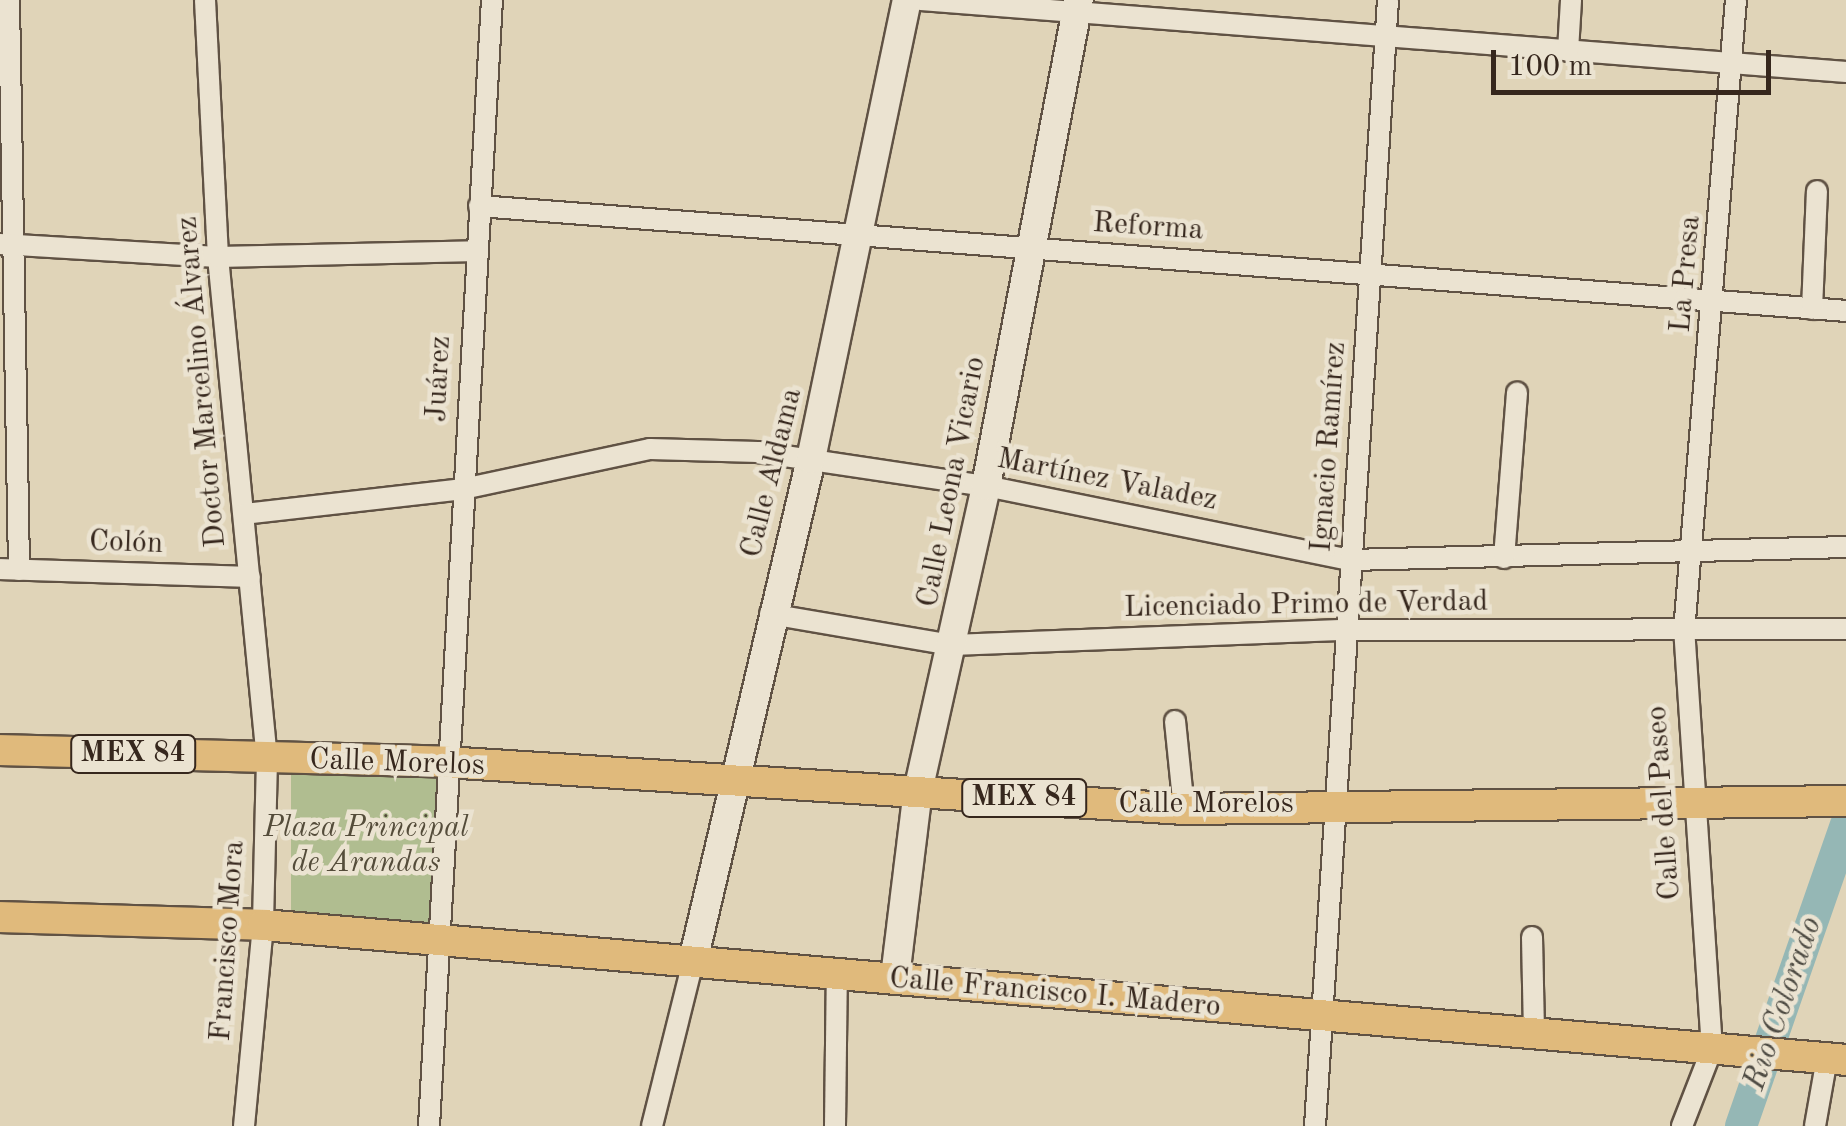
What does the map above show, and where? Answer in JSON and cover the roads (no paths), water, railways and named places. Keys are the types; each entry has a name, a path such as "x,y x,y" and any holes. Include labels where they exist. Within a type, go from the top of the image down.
{"main road":[{"name":"Calle Aldama","path":"694,961 770,614 811,459 907,0"},
{"name":"Calle Leona Vicario","path":"895,977 918,791 986,486 1078,6"},
{"name":"MEX 84","path":"0,750 267,759"},
{"name":"Calle Morelos","path":"267,759 445,762 732,785 918,791 1184,809 1336,804 1846,801"},
{"name":"Calle Francisco I. Madero","path":"0,917 263,925 441,944 895,977 1318,1018 1830,1058"}],"street":[{"path":"9,0 10,569"},
{"name":"Doctor Marcelino Álvarez","path":"205,0 218,257 267,759"},
{"name":"Juárez","path":"429,1126 441,944 445,762 492,0"},
{"path":"921,0 1078,6 1386,36 1846,72"},
{"name":"Ignacio Ramírez","path":"1315,1126 1318,1018 1336,804 1388,0"},
{"path":"1568,50 1571,0"},
{"name":"La Presa","path":"1690,553 1714,301 1736,0"},
{"path":"1812,309 1817,190"},
{"name":"Reforma","path":"479,206 1846,311"},
{"path":"8,244 218,257 476,251"},
{"path":"1504,558 1517,393"},
{"name":"Martínez Valadez","path":"244,514 463,490 650,449 811,459 986,486 1351,560 1846,547"},
{"name":"Calle del Paseo","path":"1690,553 1684,632 1692,800 1712,1049"},
{"name":"Colón","path":"10,569 250,577"},
{"name":"Licenciado Primo de Verdad","path":"770,614 952,644 1347,630 1846,629"},
{"path":"1175,721 1184,809"},
{"name":"Francisco Mora","path":"244,1126 263,925 267,759"},
{"path":"1532,937 1534,1036"},
{"path":"652,1126 694,961"},
{"path":"834,1126 836,973"},
{"path":"1682,1126 1712,1049"},
{"path":"1815,1126 1830,1058"}],"waterway":[{"name":"Rio Colorado","path":"1741,1126 1846,825"}],"park label":[{"name":"Plaza Principal de Arandas","path":"366,845"}]}
